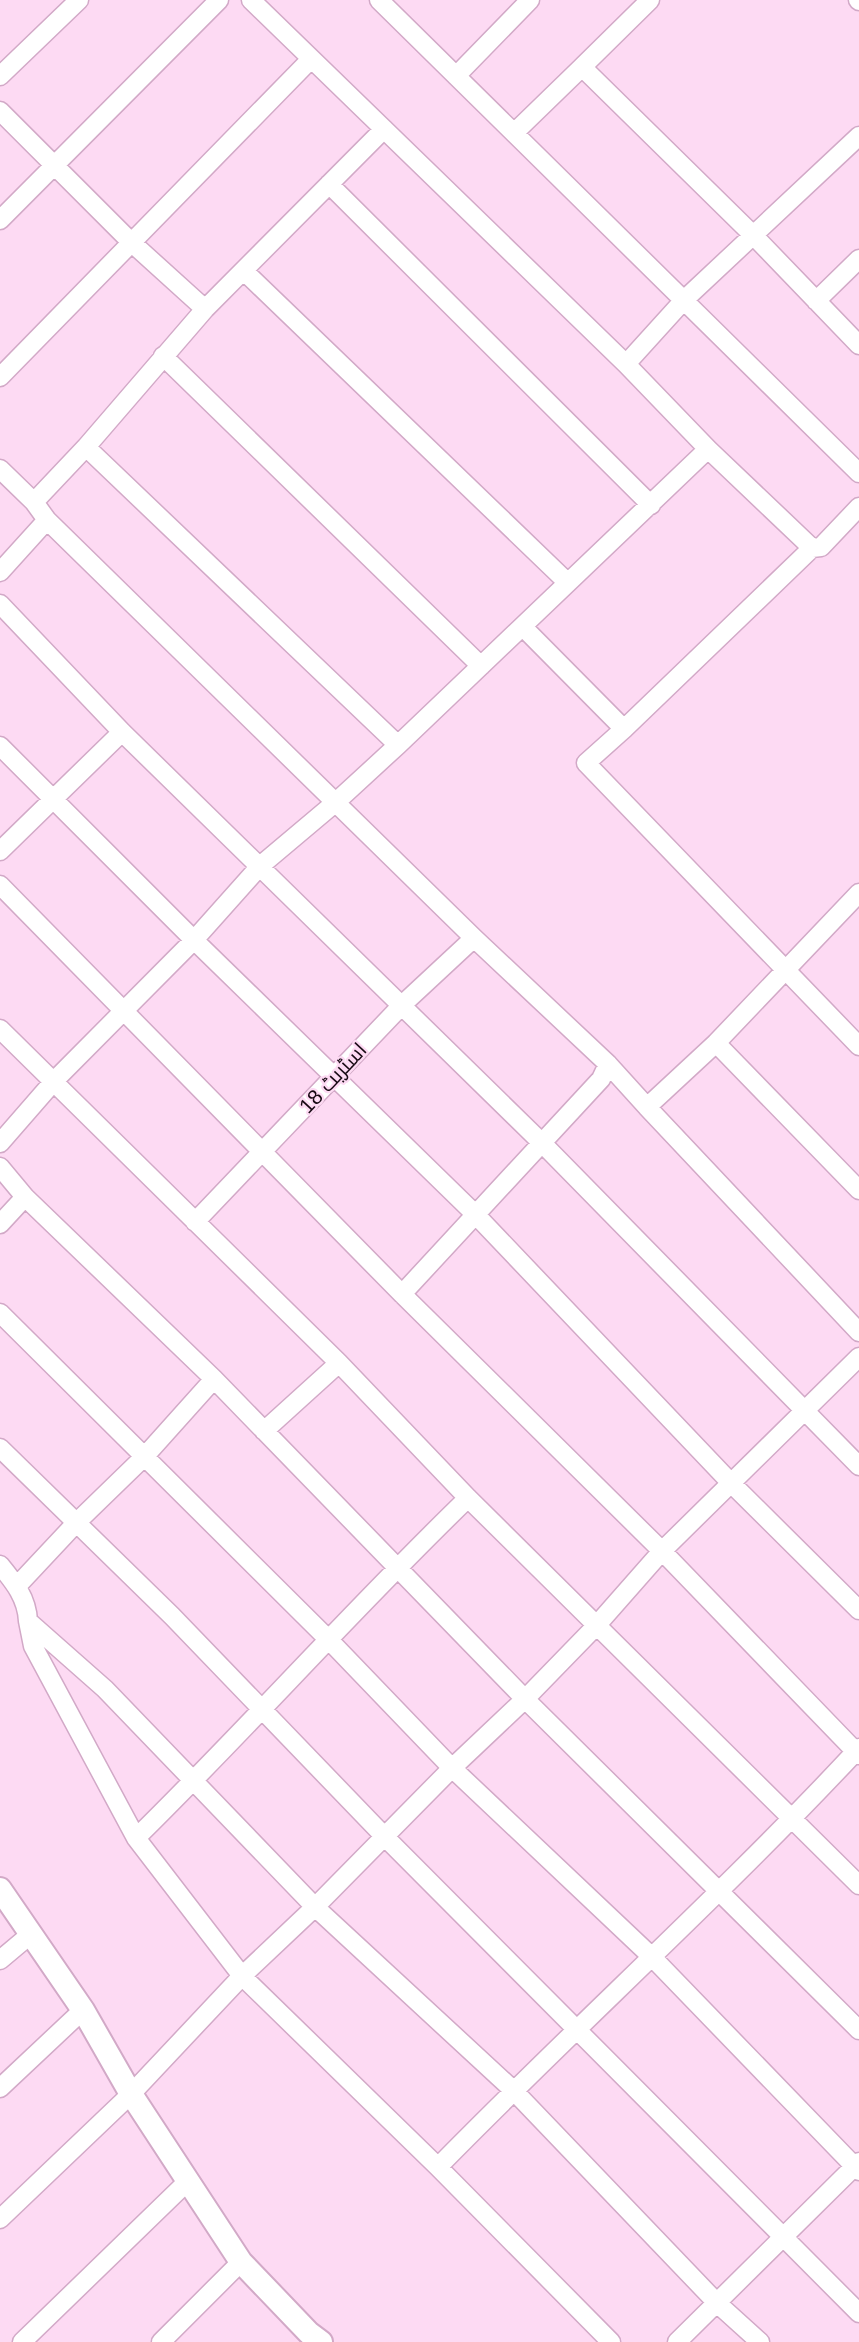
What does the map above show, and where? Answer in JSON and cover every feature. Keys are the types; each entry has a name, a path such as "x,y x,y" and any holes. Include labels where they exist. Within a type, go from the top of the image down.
{"street":[{"path":"0,76 78,0"},
{"path":"0,220 219,0"},
{"path":"251,0 626,364 708,449 812,548 821,548 859,507"},
{"path":"456,76 530,0"},
{"path":"514,134 650,0"},
{"path":"390,4 456,76 859,473"},
{"path":"0,376 311,58"},
{"path":"582,67 754,236 859,345"},
{"path":"0,111 131,242 205,309"},
{"path":"34,502 86,447 205,309 384,129"},
{"path":"626,364 684,300 859,135"},
{"path":"329,184 651,505"},
{"path":"816,301 859,260"},
{"path":"244,271 567,582"},
{"path":"163,356 481,666"},
{"path":"86,447 398,745"},
{"path":"0,1143 54,1081 194,940 260,866 336,802 398,745 708,449"},
{"path":"0,469 34,502 46,520 474,938 608,1064 859,1332"},
{"path":"0,572 46,520"},
{"path":"812,548 586,763 859,1046"},
{"path":"0,604 122,732 403,1004 859,1466"},
{"path":"523,627 624,729"},
{"path":"0,851 122,732"},
{"path":"0,746 194,940 475,1214 730,1483 859,1610"},
{"path":"0,885 402,1293 662,1551 858,1752 652,1957 513,2090 438,2167"},
{"path":"647,1107 716,1043 784,969 859,893"},
{"name":"اسٹریٹ 18","path":"195,1222 403,1004 474,938"},
{"path":"0,1029 339,1363 468,1498 859,1885"},
{"path":"716,1043 859,1190"},
{"path":"402,1293 601,1078 608,1064"},
{"path":"0,1167 25,1197 214,1379 525,1699 859,2030"},
{"path":"0,1224 25,1197"},
{"path":"0,1313 329,1640 452,1768 652,1957 858,2167 783,2237 718,2304 677,2342"},
{"path":"0,2218 131,2094 242,1976 525,1699 597,1626 662,1551 859,1357"},
{"path":"264,1431 339,1363"},
{"path":"17,1586 76,1523 145,1456 214,1379"},
{"path":"0,1448 172,1616 384,1836 859,2313"},
{"path":"136,1838 195,1780 397,1567 468,1498"},
{"path":"0,1565 17,1586 27,1606 33,1646 136,1838 242,1976 438,2167 611,2342"},
{"path":"28,1621 105,1689 315,1907 513,2090 718,2304 760,2342"},
{"path":"0,1889 83,2010 131,2094 241,2262 309,2333 321,2342"},
{"path":"0,1960 31,1934"},
{"path":"0,2088 83,2010"},
{"path":"22,2342 188,2181"},
{"path":"161,2342 241,2262"}]}
